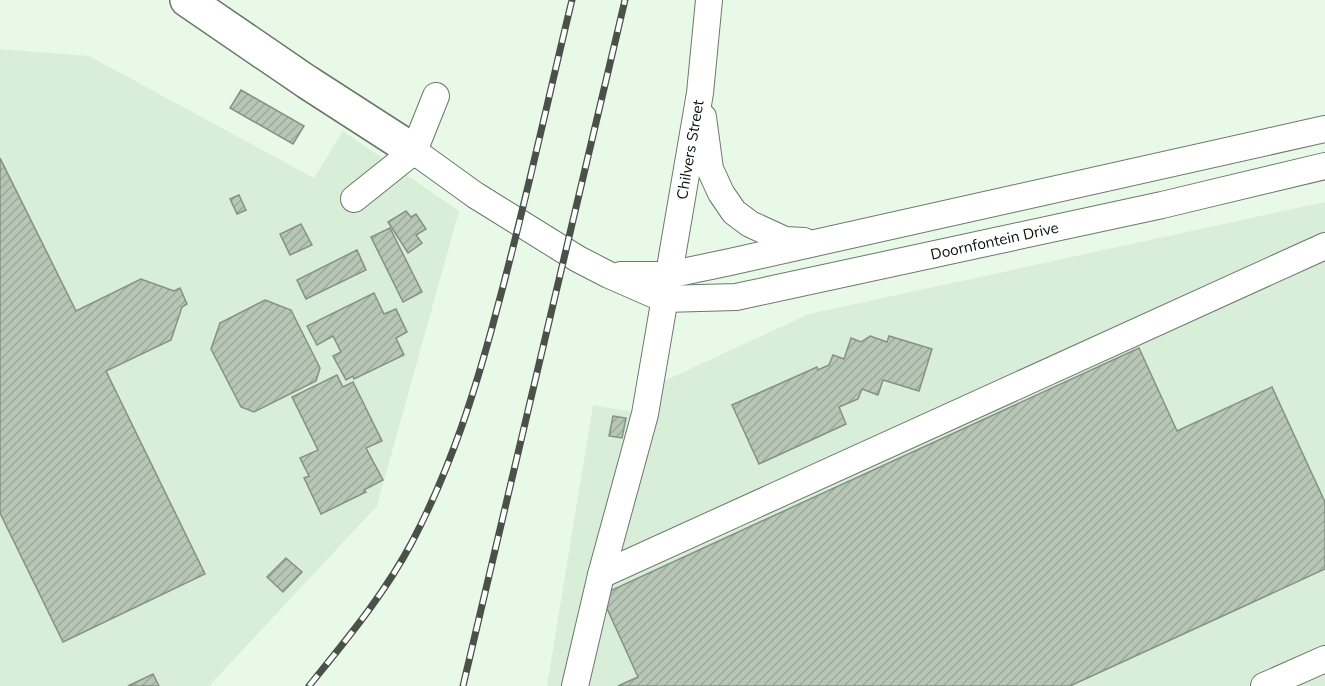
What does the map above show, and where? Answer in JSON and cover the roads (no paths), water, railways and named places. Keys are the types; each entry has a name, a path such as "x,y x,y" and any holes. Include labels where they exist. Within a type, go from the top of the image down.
{"highway":[{"path":"187,0 307,82 414,151"}],"street":[{"name":"Chilvers Street","path":"575,686 645,414 700,93 709,0"},
{"path":"700,93 710,169 721,193 735,212 750,224 785,240 818,242"},
{"path":"354,199 414,151 436,96"},
{"path":"414,151 475,195 578,259 609,275 666,287 818,242 1325,129"},
{"name":"Doornfontein Drive","path":"666,287 736,297 1162,205 1325,166"},
{"path":"602,575 1325,246"},
{"path":"1264,686 1325,659"}],"railway":[{"path":"309,686 364,617 401,562 439,486 471,398 497,309 572,0"},
{"path":"463,686 625,0"}]}
